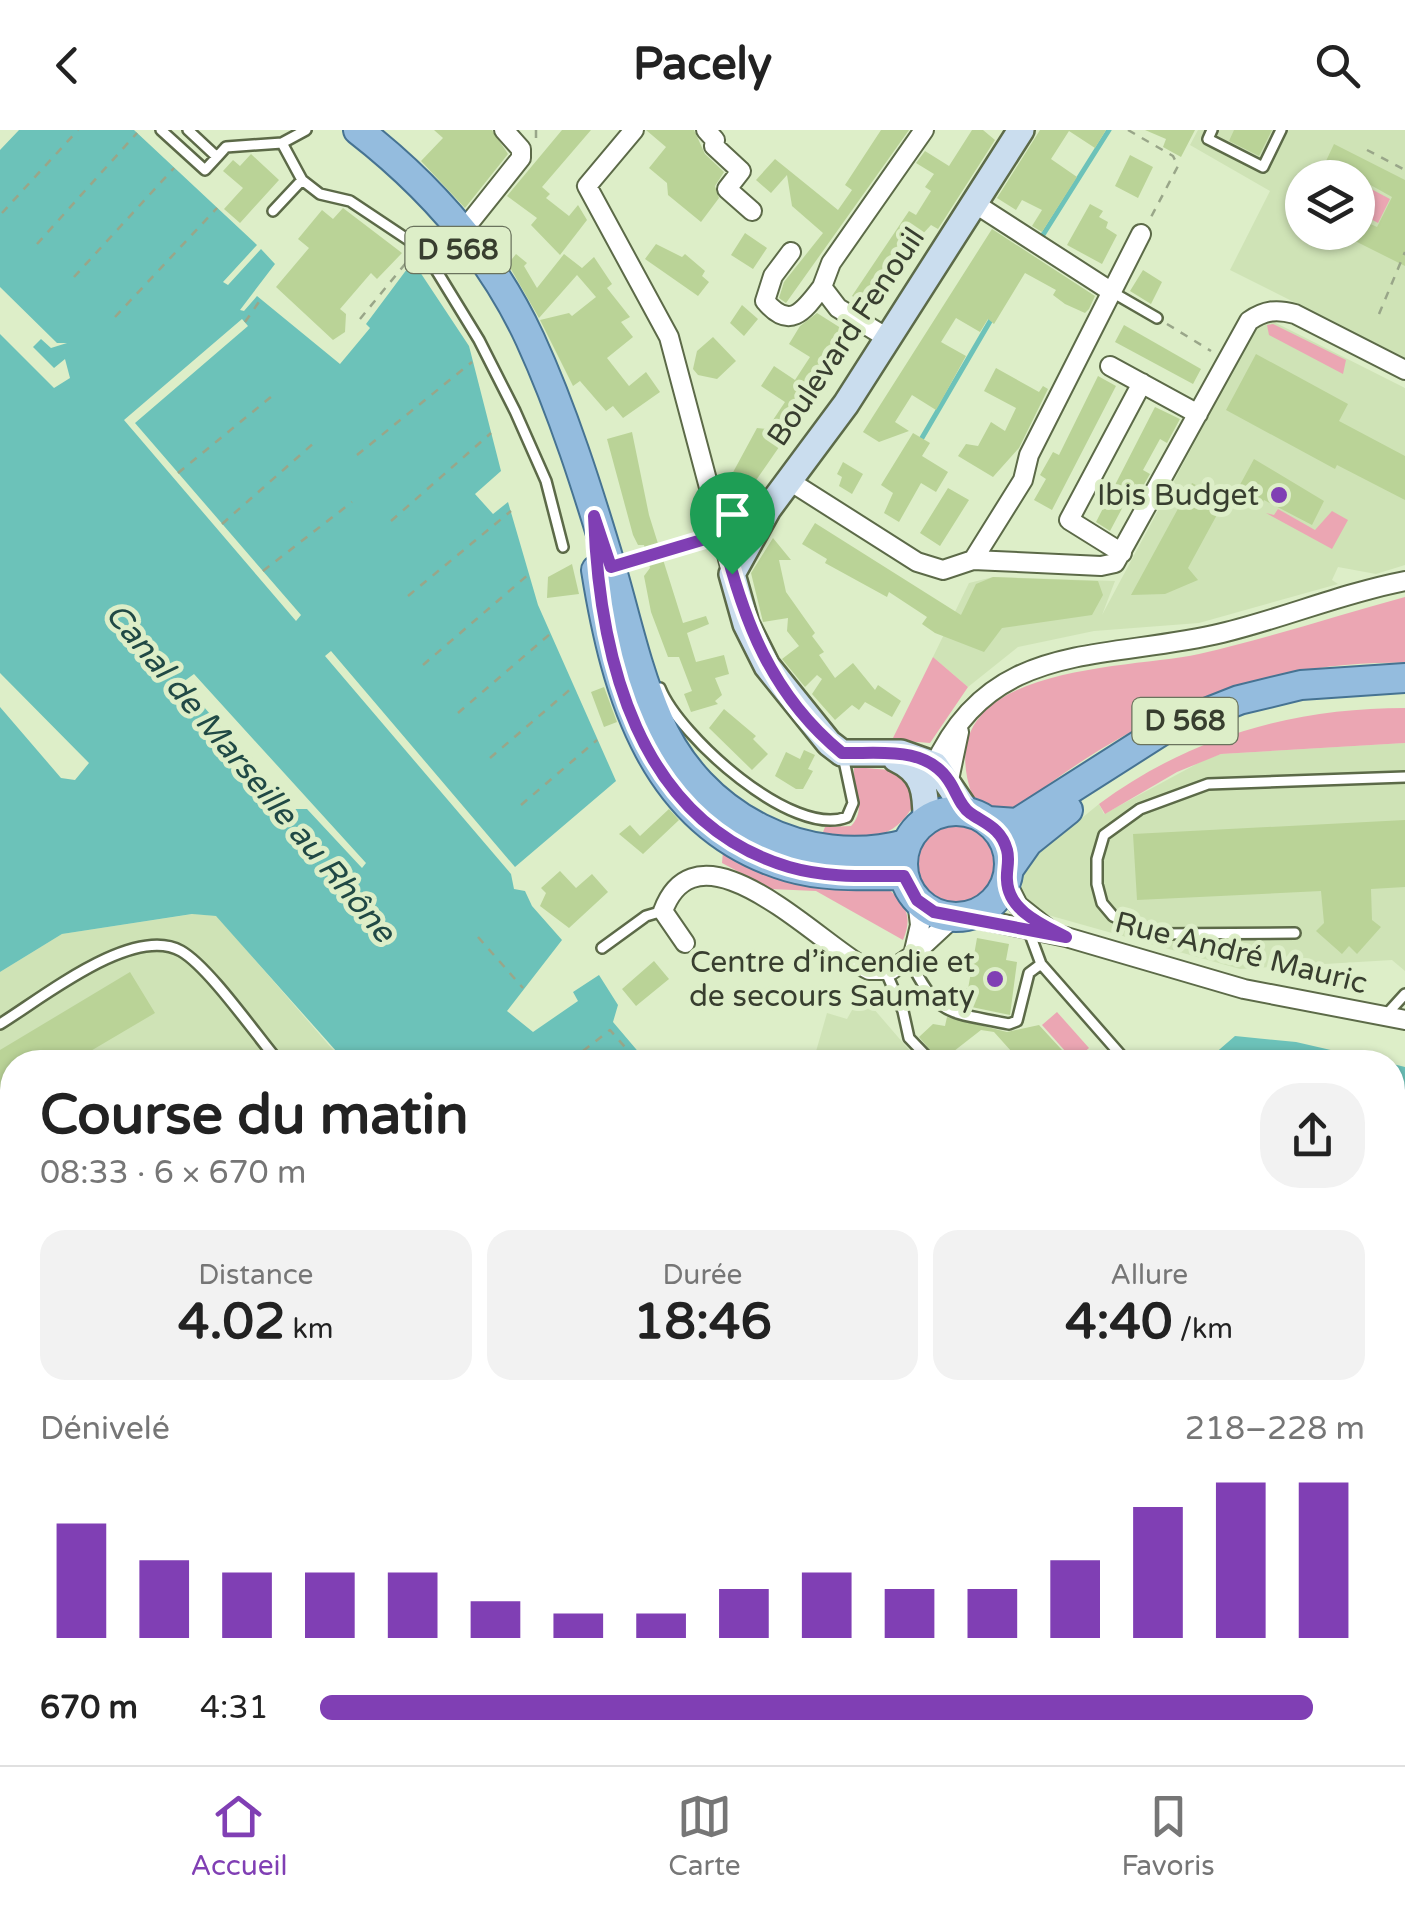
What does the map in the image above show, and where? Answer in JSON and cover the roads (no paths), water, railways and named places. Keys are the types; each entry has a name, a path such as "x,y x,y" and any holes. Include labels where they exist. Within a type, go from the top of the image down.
{"main road":[{"name":"D 568","path":"336,130 393,177 495,274 552,394 658,722 708,789 756,827 798,845 852,852 906,844"},
{"name":"D 568","path":"358,130 426,189 457,236"},
{"name":"D 568","path":"594,516 596,570 618,685 647,754 691,810 732,840 791,867 910,888"},
{"name":"D 568","path":"978,817 1018,823 1164,730 1239,700 1341,680 1405,678"},
{"name":"D 568","path":"1008,875 1028,842 1054,820 1176,744 1276,708 1332,698 1405,694"},
{"path":"946,812 978,817 1000,834 1008,875 984,909 960,916 934,912 910,888 906,844 926,820 946,812"}],"street":[{"path":"457,236 521,158 522,149 504,130"},
{"path":"634,130 587,186 670,338 746,624 766,666 788,698 842,753 876,754 937,779 978,817"},
{"path":"706,130 716,140 714,146 740,171 727,188 752,211"},
{"path":"791,252 766,290 764,302 774,313 792,319 802,315 822,287 831,263 924,130"},
{"name":"Boulevard Fenouil","path":"732,574 746,542 888,339 1021,130"},
{"path":"974,202 1112,292"},
{"path":"973,560 1023,480 1029,455 1141,234"},
{"path":"822,287 838,308 888,339"},
{"path":"788,480 916,562 943,570 973,560 1101,566 1114,562 1122,553 1249,321 1262,312 1280,310 1405,370"},
{"path":"1110,366 1198,414"},
{"path":"1122,553 1069,520 1142,383"},
{"path":"926,820 937,779 954,748 966,713 989,692 1039,665 1224,633 1405,581"},
{"path":"686,943 663,910 668,897 690,877 707,874 750,888 859,966 886,972 911,957 960,916"},
{"name":"Rue André Mauric","path":"1008,875 1030,919 1066,937"},
{"path":"910,888 920,924 911,957"},
{"name":"Rue André Mauric","path":"960,916 1066,937 1244,989 1405,1020"}],"lane":[{"path":"161,130 205,170 226,147 282,143 306,130"},
{"path":"188,130 217,156"},
{"path":"1212,130 1208,139 1262,168 1281,130"},
{"path":"282,143 302,180 320,194 350,201 419,247 456,298 515,411 546,482 563,547"},
{"path":"274,212 302,180"},
{"path":"1112,292 1157,318"},
{"path":"656,675 682,725 724,768 772,799 826,820 847,817 853,803 842,753"},
{"path":"1294,933 1155,934 1112,916 1102,903 1098,884 1097,859 1104,834 1140,809 1208,784 1405,778"},
{"path":"602,948 646,916 663,910"},
{"path":"1028,929 1041,964 1116,1050"},
{"path":"0,1024 121,950 158,944 180,951 197,966 269,1050"},
{"path":"911,957 928,996 938,1006 1009,1024 1017,1021 1023,1008 1029,973 1041,964"},
{"path":"886,972 903,1011 908,1038 920,1050"},
{"path":"1386,1016 1405,994"}],"water":[{"name":"Canal de Marseille au Rhône","path":"19,130 134,130 257,245 223,282 228,285 261,249 275,264 240,310 244,311 257,296 340,364 370,328 366,324 413,261 469,346 501,471 475,494 493,514 508,502 538,605 616,781 515,867 331,651 325,656 511,874 514,889 525,891 532,906 562,940 507,1011 533,1032 578,1001 573,992 599,975 618,1005 613,1022 637,1050 335,1050 216,916 192,914 62,934 0,972 0,707 61,778 75,780 89,763 0,673 0,334 54,388 70,378 65,359 54,368 33,347 41,339 51,348 67,343 57,343 0,287 0,150","holes":["242,319 248,326 135,423 301,615 296,621 124,420","194,674 366,863 362,868 307,809 290,809 183,682"]},
{"path":"1235,1036 1331,1050 1219,1050"}],"waterway":[{"path":"1041,238 1109,130"},
{"path":"919,443 992,318"}],"place":[{"name":"Ibis Budget","path":"1279,495"},
{"name":"Centre d’incendie et de secours Saumaty","path":"995,979"}]}
